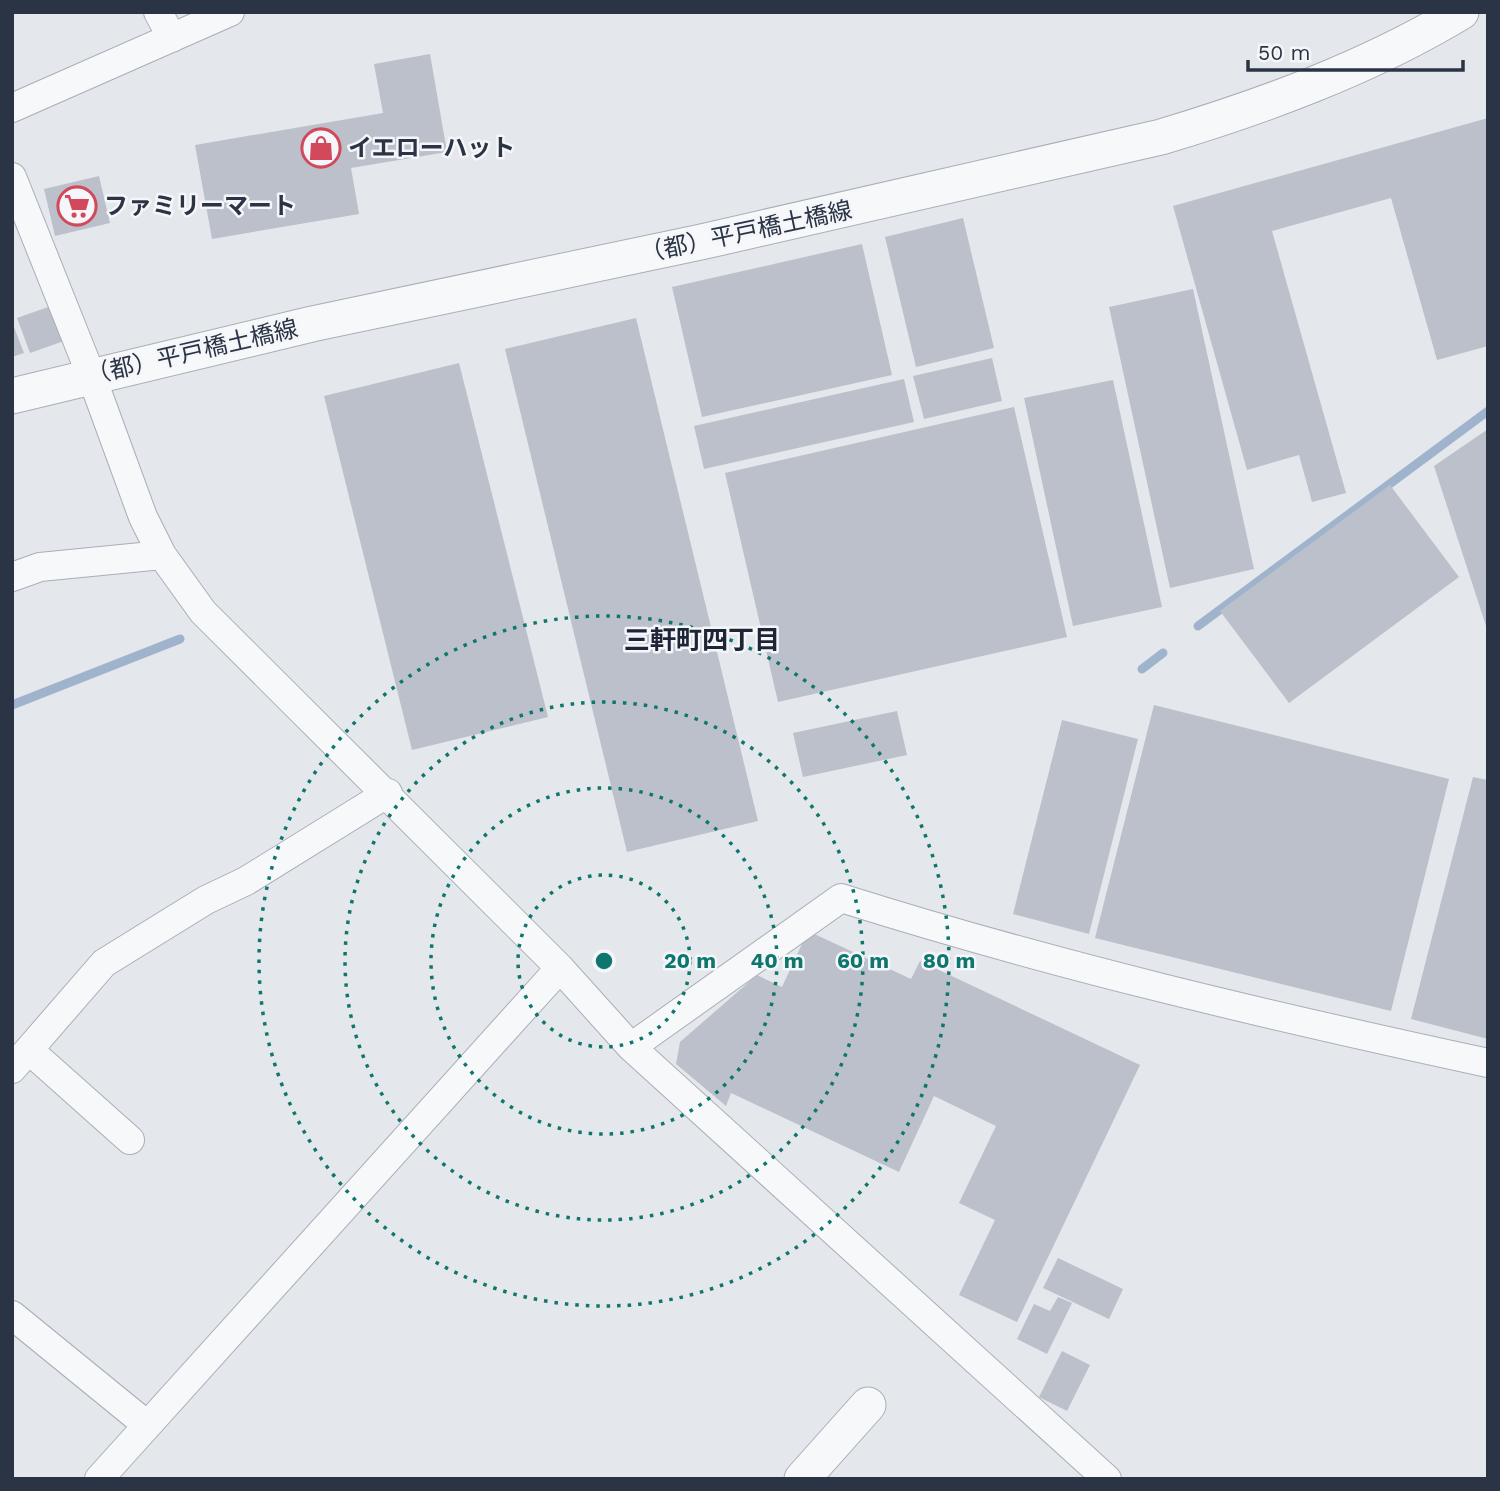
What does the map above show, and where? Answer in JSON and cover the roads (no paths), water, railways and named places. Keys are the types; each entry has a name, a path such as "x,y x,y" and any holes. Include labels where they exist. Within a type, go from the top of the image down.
{"street":[{"path":"158,12 172,38"},
{"path":"12,108 230,12"},
{"name":"（都）平戸橋土橋線","path":"12,396 312,324 701,242 1161,137 1230,117 1297,92 1366,61 1461,12"},
{"path":"12,177 91,375 143,517 162,555 203,612 560,968 631,1047 1107,1479"},
{"path":"12,577 40,567 162,555"},
{"path":"130,1140 21,1059 104,963 205,900 246,881 387,793"},
{"path":"631,1047 841,898 1052,959 1313,1026 1488,1063"},
{"path":"99,1479 560,968"},
{"path":"12,1315 147,1425"},
{"path":"802,1479 868,1405"}],"waterway":[{"path":"1198,626 1488,411"},
{"path":"12,705 180,639"},
{"path":"1142,669 1163,653"}],"place":[{"name":"イエローハット","path":"321,148"},
{"name":"ファミリーマート","path":"77,206"}],"district":[{"name":"三軒町四丁目","path":"702,640"}]}
